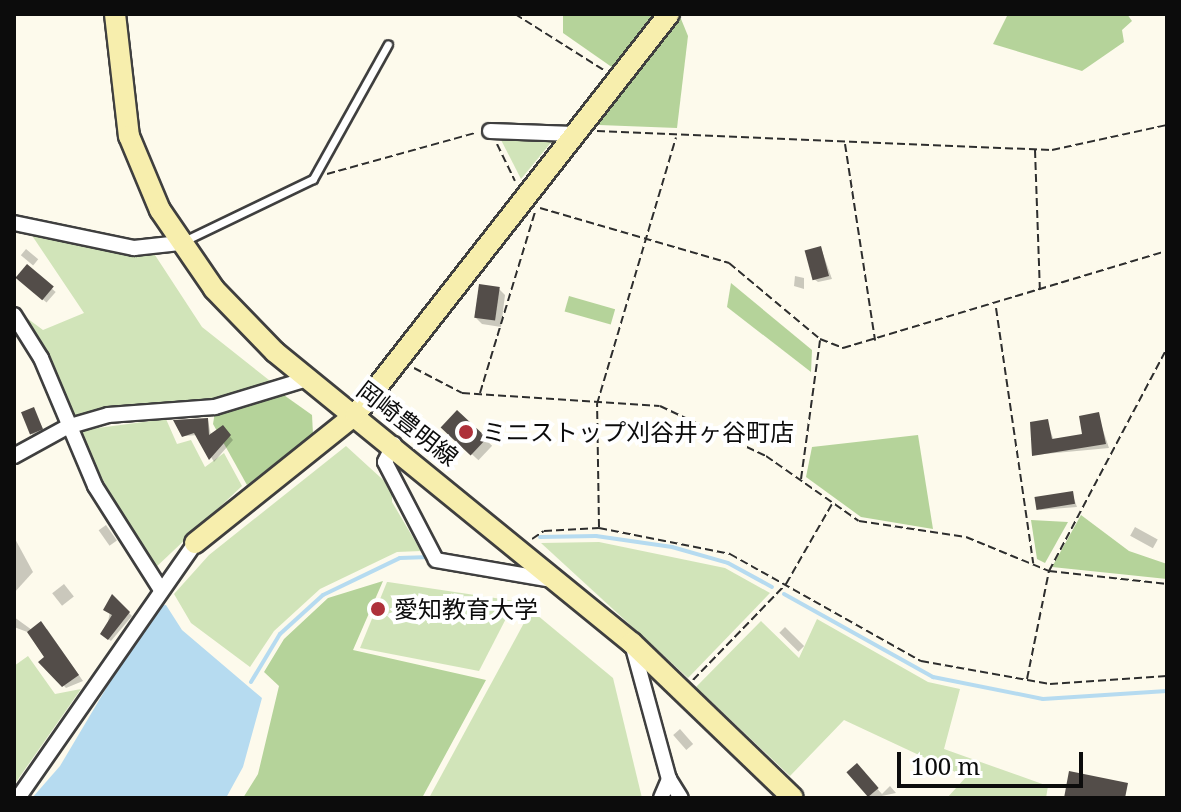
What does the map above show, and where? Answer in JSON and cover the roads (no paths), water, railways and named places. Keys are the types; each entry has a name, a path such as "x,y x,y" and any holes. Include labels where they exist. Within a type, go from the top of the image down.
{"main road":[{"name":"岡崎豊明線","path":"115,14 129,136 180,243 240,318 307,379 356,414 521,546 632,643 793,798"},
{"path":"195,543 356,414 402,362 530,203 577,130 669,14"}],"street":[{"path":"490,131 577,130"},
{"path":"14,241 20,225 134,248 180,243"},
{"path":"15,318 41,358 67,427 161,590"},
{"path":"14,456 67,427 108,415 215,407 307,379"},
{"path":"394,444 385,462 436,560 561,581"},
{"path":"18,798 195,543"},
{"path":"632,643 669,779 681,798"},
{"path":"661,798 669,779"}],"lane":[{"path":"180,243 313,179 388,44"}],"water":[{"path":"166,605 182,630 262,698 243,767 226,798 32,798 60,766 155,606"}],"waterway":[{"path":"540,537 596,536 672,547 728,563 772,587"},
{"path":"251,682 280,634 323,595 400,558 429,557"},
{"path":"784,594 933,677 1043,699 1167,691"}],"place":[{"name":"ミニストップ刈谷井ヶ谷町店","path":"466,432"},
{"name":"愛知教育大学","path":"378,609"}]}
